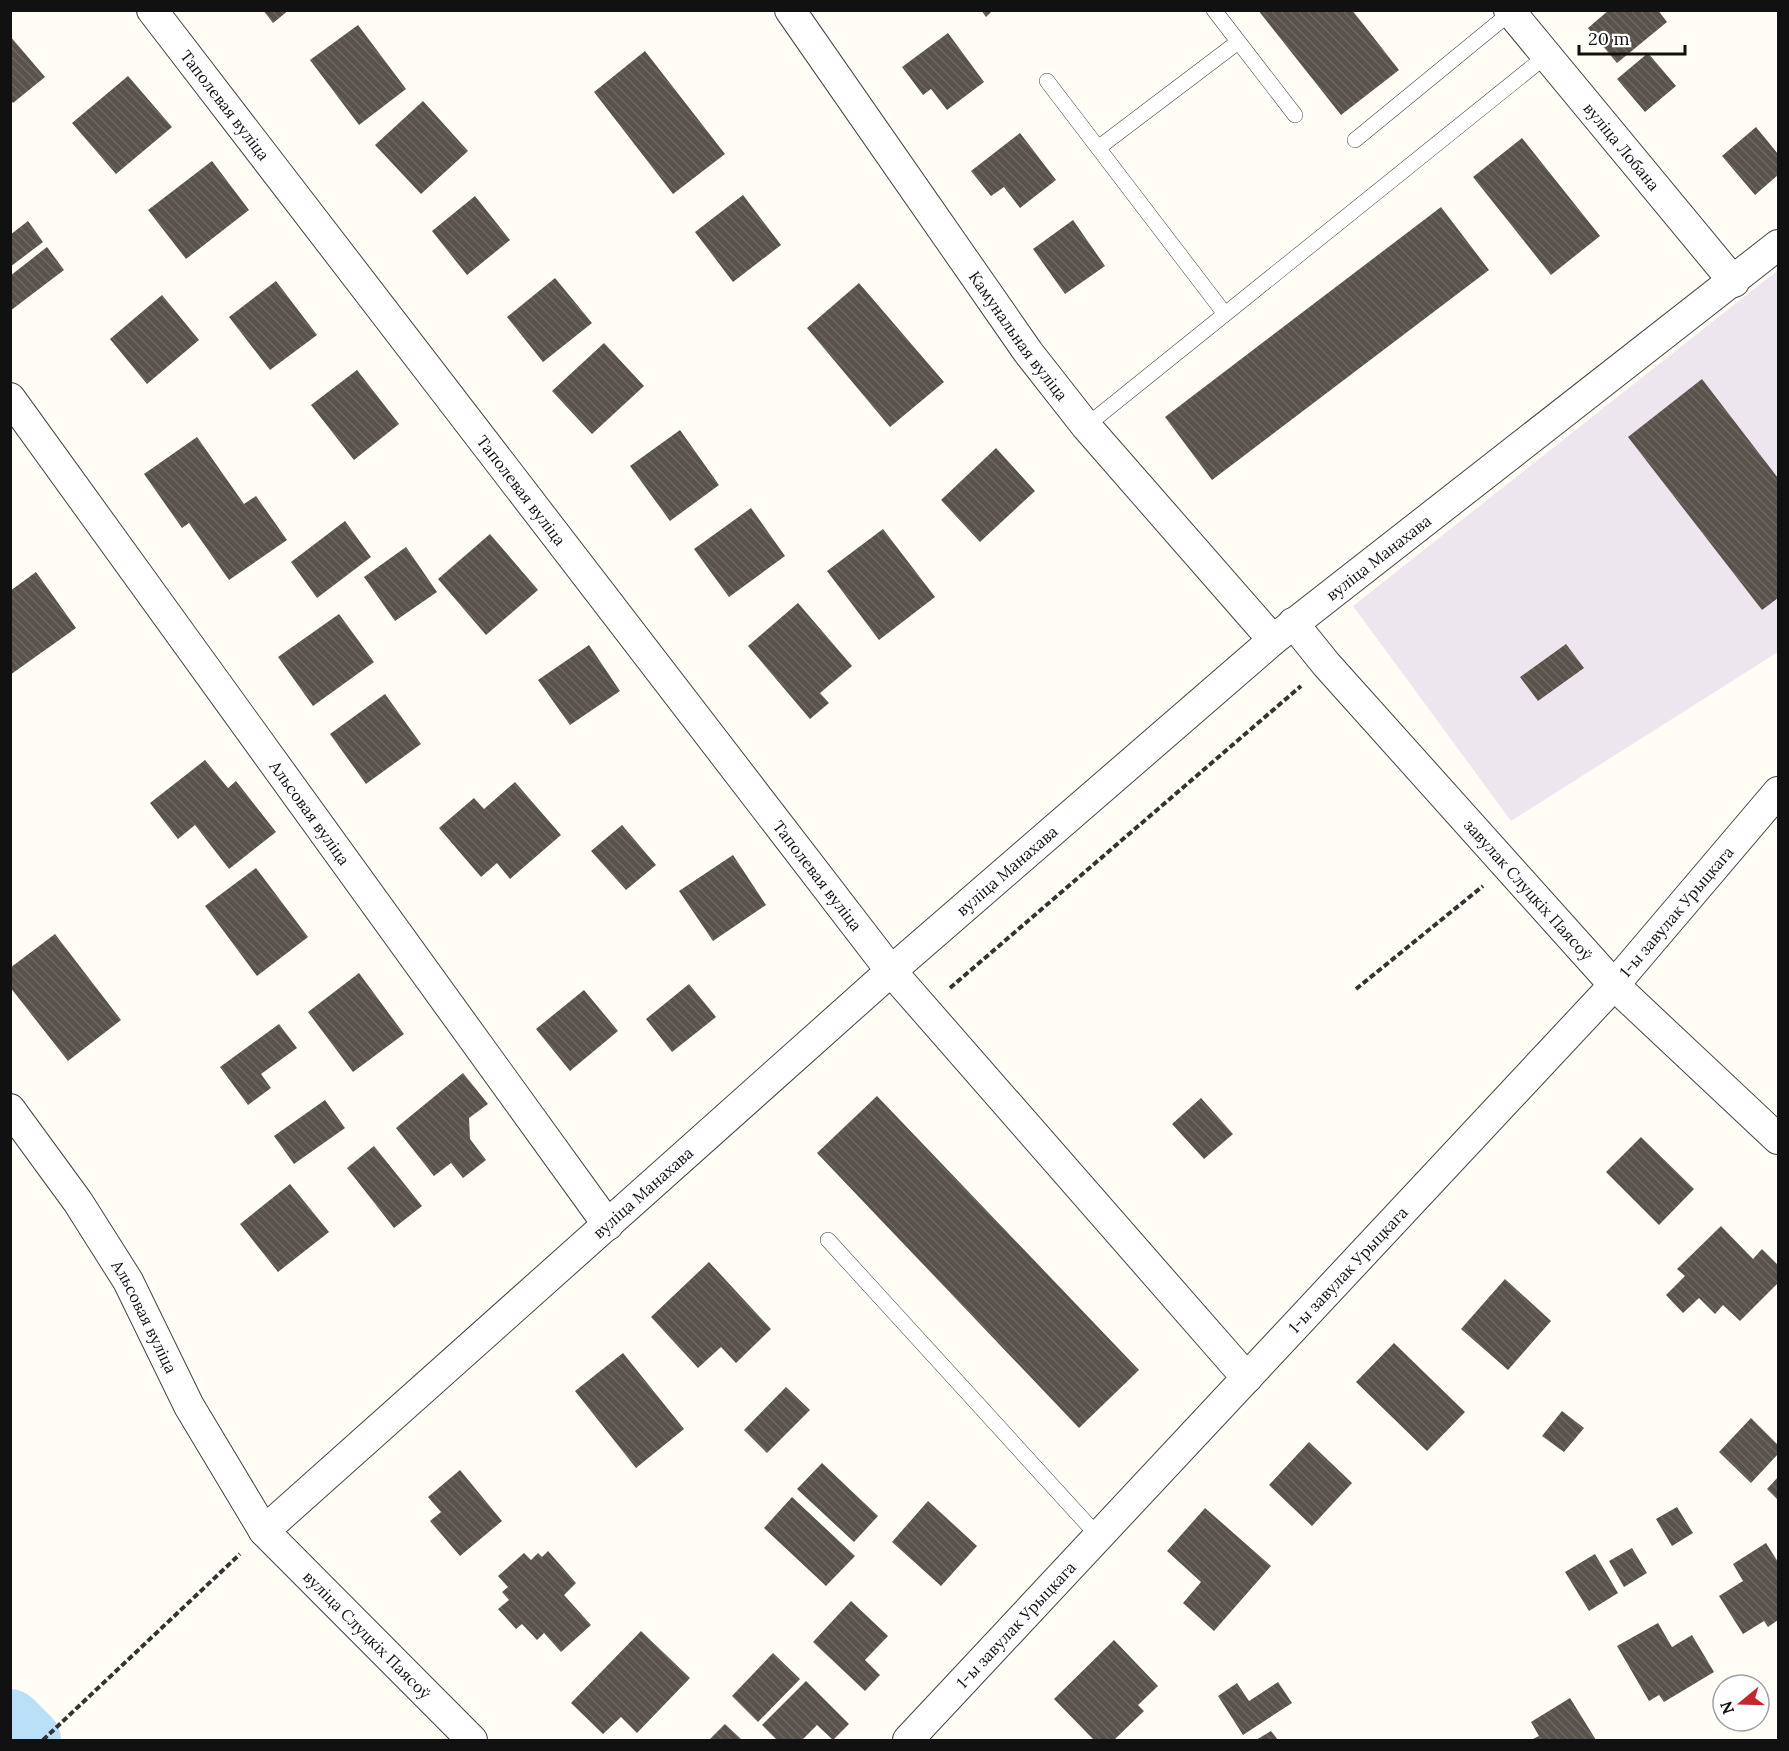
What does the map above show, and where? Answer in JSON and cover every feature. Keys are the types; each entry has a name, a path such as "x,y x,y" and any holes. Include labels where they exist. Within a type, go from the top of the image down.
{"street":[{"name":"Таполевая вуліца","path":"152,10 891,971 1247,1377"},
{"name":"вуліца Лобана","path":"1509,12 1734,282"},
{"name":"Камунальная вуліца","path":"800,14 1028,352 1086,426 1283,632"},
{"name":"вуліца Манахава","path":"264,1531 891,971 1283,632 1779,246"},
{"name":"Альсовая вуліца","path":"10,398 608,1225"},
{"name":"завулак Слуцкіх Паясоў","path":"1283,632 1326,664 1614,984 1779,1139"},
{"name":"1-ы завулак Урыцкага","path":"908,1740 1614,984 1779,792"},
{"name":"Альсовая вуліца","path":"10,1109 78,1202 128,1281 189,1406 264,1531"},
{"name":"вуліца Слуцкіх Паясоў","path":"264,1531 472,1740"}],"lane":[{"path":"1214,10 1295,115"},
{"path":"1355,140 1509,12"},
{"path":"1098,148 1238,42"},
{"path":"1086,426 1546,56"},
{"path":"1047,81 1225,314"},
{"path":"828,1240 1099,1537"}],"path":[{"path":"924,1010 1326,664"},
{"path":"1356,989 1507,867"},
{"path":"43,1740 264,1531"}],"shaded area":[{"path":"1778,270 1778,652 1511,821 1353,606"}],"building":[{"path":"263,10 289,10 273,23"},
{"path":"981,10 993,10 986,17"},
{"path":"1258,10 1352,10 1399,70 1341,115"},
{"path":"1609,10 1658,10 1667,22 1617,63 1588,28"},
{"path":"358,25 406,89 359,125 310,60"},
{"path":"948,33 984,82 947,110 931,89 923,95 902,67"},
{"path":"10,36 45,77 13,103 10,99"},
{"path":"645,51 725,154 673,194 594,92"},
{"path":"1648,53 1676,86 1645,112 1617,79"},
{"path":"128,76 172,127 116,174 72,123"},
{"path":"423,101 468,151 421,194 375,145"},
{"path":"1756,127 1778,154 1778,175 1755,195 1722,156"},
{"path":"1020,133 1056,180 1020,208 1004,187 991,196 971,171"},
{"path":"1522,138 1600,236 1551,275 1473,177"},
{"path":"212,161 249,210 186,259 148,210"},
{"path":"743,195 781,245 733,282 695,232"},
{"path":"475,196 510,240 467,275 432,231"},
{"path":"1441,207 1489,270 1212,480 1165,417"},
{"path":"1073,220 1105,266 1065,294 1033,249"},
{"path":"28,221 43,242 10,267 10,235"},
{"path":"47,247 64,270 10,311 10,276"},
{"path":"555,278 592,323 543,362 507,317"},
{"path":"276,281 317,335 270,370 229,317"},
{"path":"859,283 944,382 890,427 807,328"},
{"path":"162,295 199,340 147,384 110,339"},
{"path":"604,343 644,386 592,434 552,391"},
{"path":"357,370 399,424 354,460 311,405"},
{"path":"1702,379 1778,478 1778,598 1762,610 1628,437"},
{"path":"680,430 719,485 670,521 630,466"},
{"path":"197,437 244,504 256,496 287,540 229,580 189,523 182,528 144,474"},
{"path":"996,448 1035,491 980,542 941,500"},
{"path":"751,508 785,556 729,597 694,549"},
{"path":"345,521 371,557 317,598 291,562"},
{"path":"883,529 935,597 879,640 827,571"},
{"path":"490,534 538,590 486,635 438,579"},
{"path":"406,547 437,592 395,621 364,577"},
{"path":"36,572 76,628 10,675 10,591"},
{"path":"798,603 852,666 820,693 829,703 810,719 748,646"},
{"path":"339,614 374,662 313,706 278,657"},
{"path":"1566,644 1584,668 1538,701 1520,677"},
{"path":"589,645 620,691 570,725 538,680"},
{"path":"385,694 421,744 366,784 330,734"},
{"path":"205,760 228,788 236,781 276,832 229,869 195,825 178,839 150,803"},
{"path":"515,782 561,835 510,879 497,863 481,877 439,828 474,798 484,809"},
{"path":"622,825 656,865 626,890 591,851"},
{"path":"733,855 766,905 713,941 679,891"},
{"path":"256,868 308,937 257,976 205,906"},
{"path":"55,934 121,1020 68,1061 10,987 10,968"},
{"path":"359,973 404,1034 353,1072 308,1012"},
{"path":"689,984 716,1017 672,1052 646,1019"},
{"path":"584,990 618,1031 570,1071 536,1029"},
{"path":"279,1024 297,1048 261,1074 271,1088 248,1105 220,1067"},
{"path":"463,1073 488,1104 469,1118 470,1139 486,1160 463,1178 451,1163 434,1176 396,1128"},
{"path":"877,1096 1139,1370 1079,1428 817,1153"},
{"path":"1201,1098 1233,1134 1204,1159 1172,1124"},
{"path":"325,1100 345,1128 294,1164 274,1136"},
{"path":"1641,1137 1694,1189 1659,1225 1606,1172"},
{"path":"374,1146 422,1206 394,1228 347,1168"},
{"path":"290,1184 329,1232 278,1272 240,1224"},
{"path":"1721,1226 1753,1259 1762,1249 1778,1265 1778,1283 1740,1321 1723,1305 1715,1314 1699,1298 1683,1313 1666,1295 1685,1276 1677,1269"},
{"path":"709,1262 771,1329 736,1363 721,1347 698,1368 651,1317"},
{"path":"1505,1279 1551,1321 1508,1370 1461,1329"},
{"path":"1394,1343 1465,1412 1427,1451 1356,1382"},
{"path":"623,1353 684,1429 636,1468 575,1391"},
{"path":"786,1387 810,1410 767,1453 744,1430"},
{"path":"1562,1411 1584,1428 1564,1452 1542,1436"},
{"path":"1751,1418 1778,1445 1778,1454 1751,1483 1719,1452"},
{"path":"1309,1442 1352,1483 1312,1526 1269,1485"},
{"path":"822,1463 878,1516 854,1542 797,1489"},
{"path":"460,1470 502,1521 460,1556 430,1521 441,1512 428,1497"},
{"path":"1778,1477 1778,1500 1767,1489"},
{"path":"792,1497 855,1556 826,1586 764,1528"},
{"path":"928,1501 977,1546 941,1586 892,1542"},
{"path":"1677,1507 1693,1533 1672,1546 1656,1519"},
{"path":"1205,1508 1271,1566 1214,1631 1183,1603 1201,1582 1167,1551"},
{"path":"1766,1543 1778,1562 1778,1620 1768,1627 1764,1621 1743,1634 1719,1596 1743,1581 1733,1564"},
{"path":"1632,1548 1647,1573 1624,1587 1609,1561"},
{"path":"548,1551 576,1583 564,1595 591,1625 561,1652 544,1633 537,1640 522,1624 516,1629 498,1609 509,1600 502,1592 508,1587 498,1576 524,1553 531,1560 538,1553 542,1557"},
{"path":"1595,1554 1618,1593 1589,1611 1565,1572"},
{"path":"851,1601 888,1636 865,1660 880,1675 865,1691 813,1642"},
{"path":"1658,1623 1672,1647 1692,1635 1714,1672 1664,1702 1659,1695 1649,1701 1617,1646"},
{"path":"641,1631 690,1678 637,1733 621,1717 603,1734 571,1703"},
{"path":"1114,1640 1158,1686 1138,1705 1144,1711 1114,1740 1094,1740 1054,1699"},
{"path":"773,1653 800,1679 758,1722 732,1696"},
{"path":"806,1681 849,1724 833,1740 817,1725 802,1740 777,1740 762,1725"},
{"path":"1278,1682 1292,1703 1243,1735 1218,1696 1237,1683 1249,1701"},
{"path":"1570,1698 1596,1740 1531,1740 1539,1736 1531,1722"},
{"path":"725,1724 742,1740 709,1740"},
{"path":"1271,1731 1278,1740 1256,1740"}],"waterway":[{"path":"10,1721 29,1740"}]}
